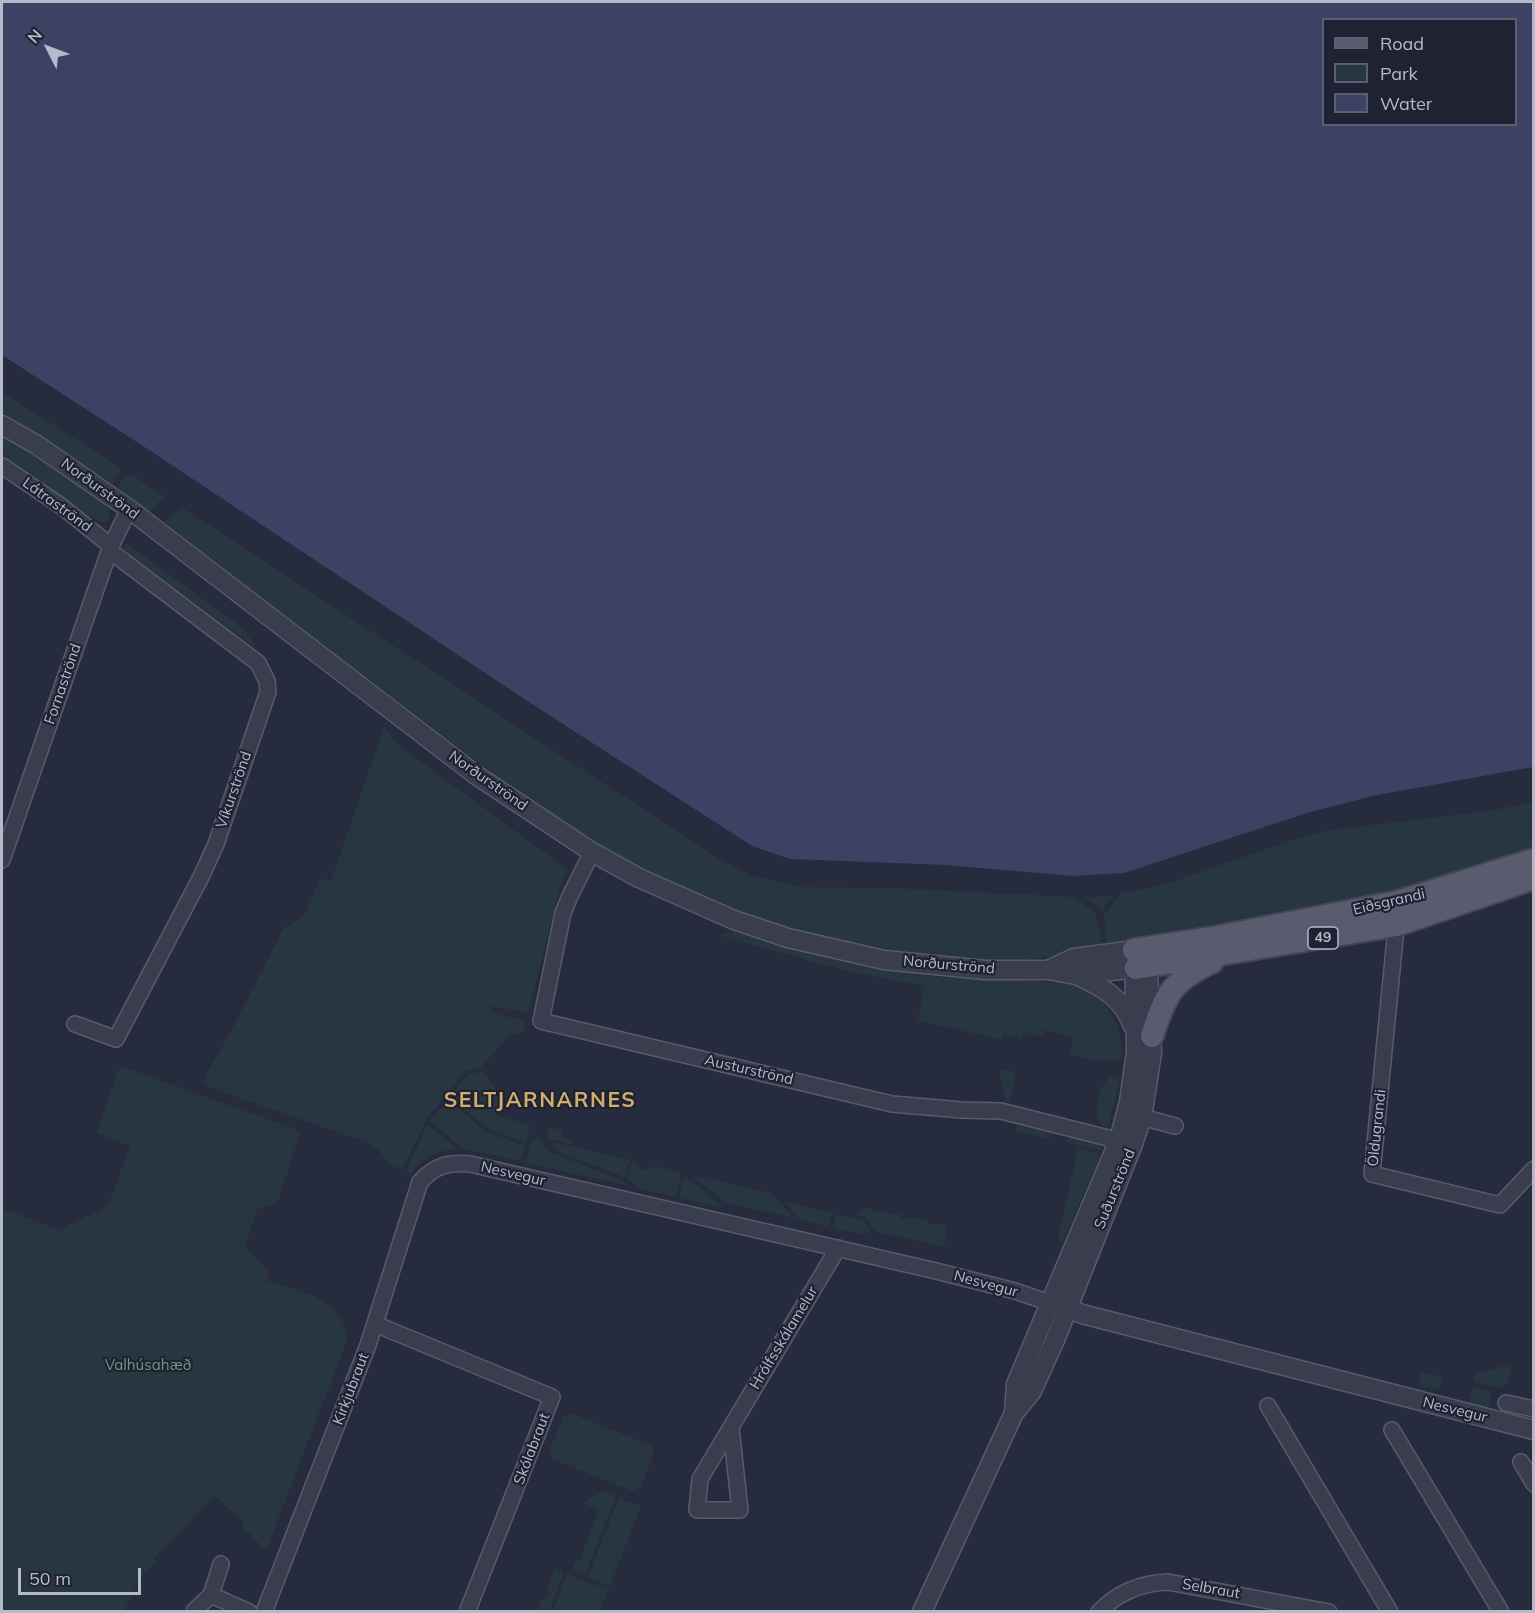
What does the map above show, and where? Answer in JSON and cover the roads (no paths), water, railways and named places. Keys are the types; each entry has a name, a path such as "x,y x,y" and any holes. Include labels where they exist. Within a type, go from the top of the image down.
{"main road":[{"name":"Eiðsgrandi","path":"1141,958 1213,938 1398,902 1533,860"},
{"name":"Eiðsgrandi","path":"1141,958 1231,953 1396,925 1533,878"},
{"name":"49","path":"1144,1035 1174,986 1199,968 1231,953"}],"street":[{"name":"Norðurströnd","path":"2,425 37,445 129,509 476,775 592,852 687,901 788,938 884,960 985,970 1048,970 1076,975 1141,958"},
{"name":"Látraströnd","path":"2,466 61,506 111,548"},
{"name":"Fornaströnd","path":"2,860 111,548 129,509"},
{"name":"Víkurströnd","path":"75,1024 116,1039 216,844 268,692 267,681 258,663 111,548"},
{"name":"Austurströnd","path":"592,852 563,913 541,1022 892,1104 1001,1111 1126,1142"},
{"name":"Öldugrandi","path":"1398,902 1372,1174 1500,1205 1533,1169"},
{"name":"Norðurströnd","path":"1048,970 1074,958 1141,958"},
{"name":"Suðurströnd","path":"922,1611 1014,1413 1032,1391 1059,1306 1126,1142 1142,1117 1149,1084 1144,1035 1141,958"},
{"path":"1076,975 1107,991 1121,1003 1144,1035"},
{"name":"Suðurströnd","path":"1126,1142 1136,1052 1144,1035"},
{"path":"1142,1117 1175,1126"},
{"name":"Nesvegur","path":"434,1168 446,1164 470,1164 838,1248 1015,1291 1059,1306 1533,1430"},
{"name":"Kirkjubraut","path":"264,1611 375,1324 420,1182 434,1168"},
{"name":"Hrólfsskálamelur","path":"731,1428 740,1510 697,1510 700,1479 838,1248"},
{"name":"Skólabraut","path":"375,1324 552,1397 467,1611"},
{"path":"1506,1403 1533,1409"},
{"path":"1268,1406 1390,1611"},
{"path":"1392,1430 1501,1611"},
{"path":"1521,1462 1533,1484"},
{"path":"194,1611 211,1595 222,1564"},
{"name":"Selbraut","path":"1099,1611 1127,1590 1168,1582 1329,1611"},
{"path":"211,1595 249,1611"}],"water":[{"path":"2,2 1533,2 1533,767 1377,795 1310,812 1124,873 1073,876 946,865 790,859 752,846 532,704 2,355"}],"district":[{"name":"SELTJARNARNES","path":"540,1101"}],"park label":[{"name":"Valhúsahæð","path":"148,1365"}]}
